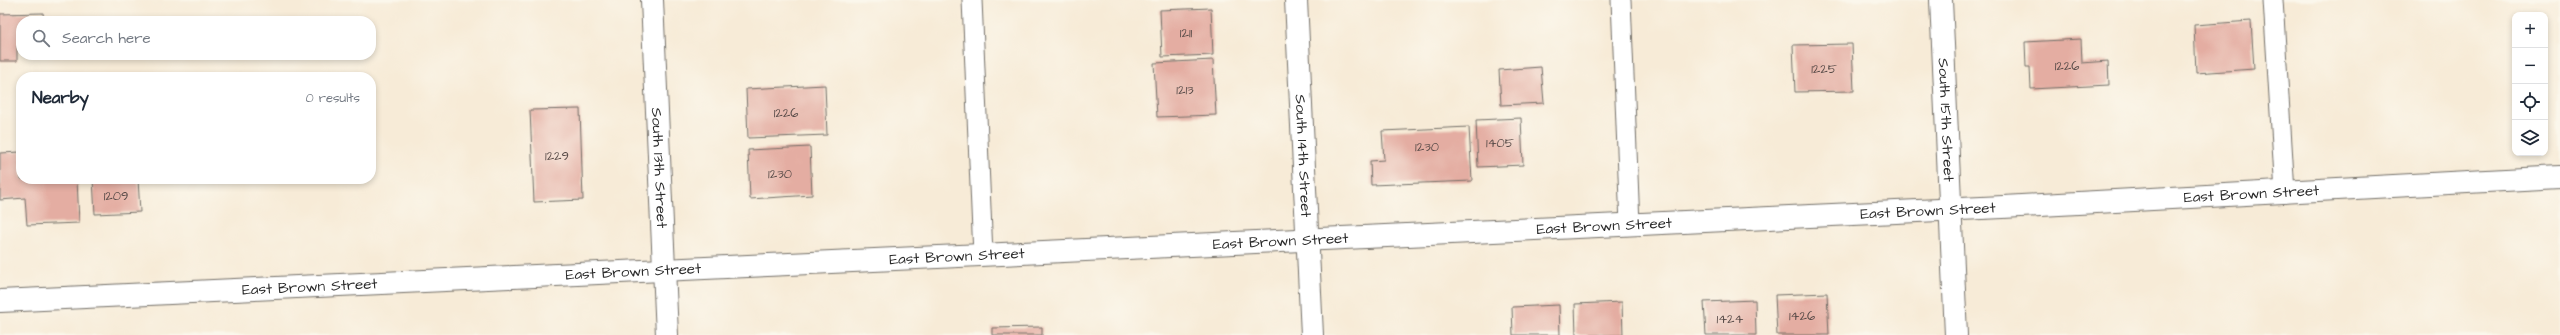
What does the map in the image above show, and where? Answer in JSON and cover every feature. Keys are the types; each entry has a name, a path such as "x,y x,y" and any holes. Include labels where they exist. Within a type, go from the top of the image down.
{"street":[{"name":"South 13th Street","path":"652,0 667,335"},
{"name":"South 14th Street","path":"1296,0 1312,335"},
{"name":"South 15th Street","path":"1941,0 1956,335"},
{"name":"East Brown Street","path":"0,301 1950,210 2560,177"}],"lane":[{"path":"972,0 983,255"},
{"path":"1621,0 1630,225"},
{"path":"2273,0 2285,192"}],"building":[{"path":"1211,8 1213,55 1162,57 1160,10"},
{"path":"43,13 43,16 16,16 17,61 0,61 0,14"},
{"path":"2251,21 2254,69 2196,73 2194,25"},
{"path":"2081,39 2082,63 2108,61 2109,85 2031,89 2030,67 2026,67 2025,42"},
{"path":"1852,44 1854,91 1795,92 1793,45"},
{"path":"1213,60 1216,115 1157,117 1154,63"},
{"path":"1541,67 1544,103 1501,105 1499,70"},
{"path":"825,85 827,135 748,138 746,89"},
{"path":"580,109 583,200 534,202 530,110"},
{"path":"1521,118 1523,165 1478,167 1476,120"},
{"path":"1469,127 1472,181 1371,185 1370,161 1384,160 1382,131"},
{"path":"810,147 812,195 750,199 748,150"},
{"path":"16,152 16,184 77,184 79,223 27,225 25,198 0,200 0,153"},
{"path":"93,184 138,184 140,212 95,214"},
{"path":"1827,293 1829,335 1777,335 1775,295"},
{"path":"1755,300 1756,335 1706,335 1704,302"},
{"path":"1622,302 1623,335 1576,335 1575,304"},
{"path":"1559,305 1560,335 1513,335 1512,307"},
{"path":"1042,327 1042,335 992,335 992,328"}]}
